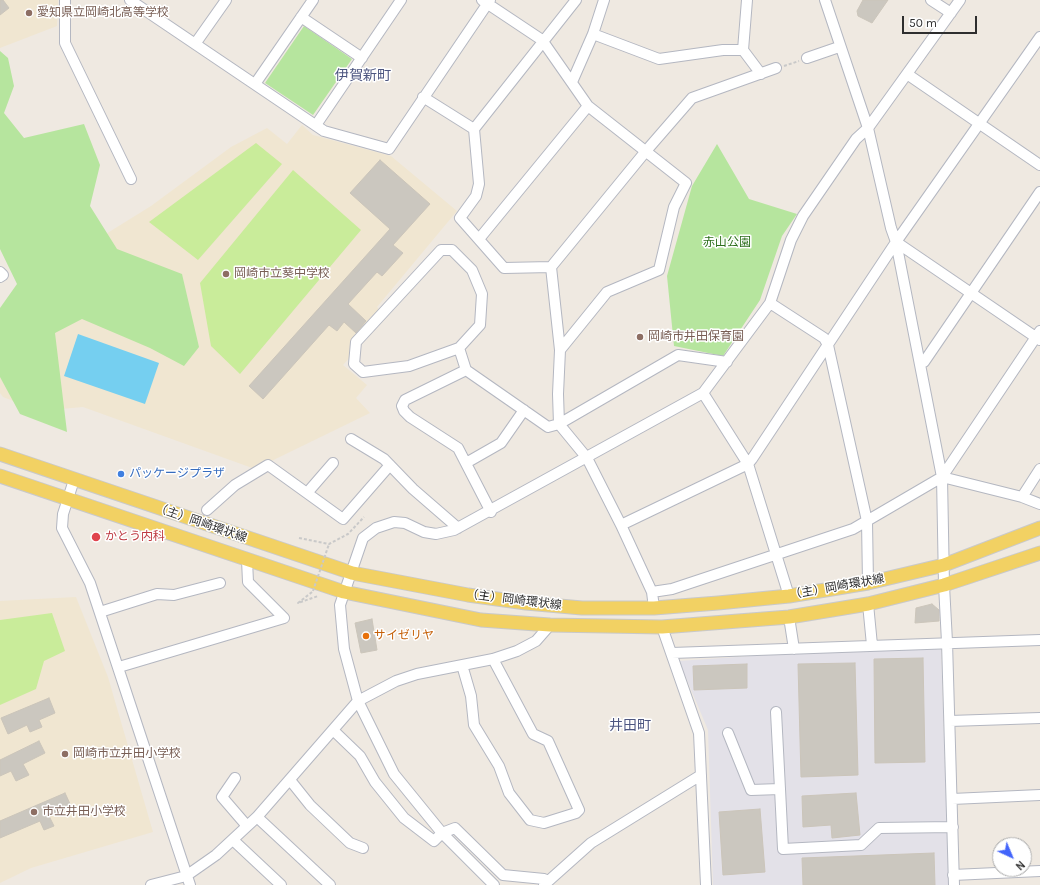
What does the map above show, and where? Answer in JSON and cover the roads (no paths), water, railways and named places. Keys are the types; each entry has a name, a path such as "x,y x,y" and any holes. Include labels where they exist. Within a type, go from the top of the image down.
{"main road":[{"name":"（主）岡崎環状線","path":"0,454 352,573 468,595 526,604 582,608 654,608 789,596 868,583 944,565 1040,528"},
{"name":"（主）岡崎環状線","path":"0,476 344,592 480,620 550,625 662,627 789,617 868,604 944,585 1040,553"}],"street":[{"path":"65,0 65,43 131,179"},
{"path":"195,44 226,0"},
{"path":"255,84 313,0"},
{"path":"316,125 401,0"},
{"path":"551,267 504,268 460,218 476,196 479,184 474,129 542,40 576,0"},
{"path":"572,82 593,34 604,0"},
{"path":"748,0 742,50 761,74"},
{"path":"825,0 839,47 868,128 891,228 896,242 942,477 944,585 950,721 954,880 1040,872"},
{"path":"931,0 951,13"},
{"path":"494,885 442,833 394,774 358,700 344,649 340,605 363,538 376,528 394,522 436,534 458,528 491,512 703,393 770,303 791,240 803,216 856,139 868,128 960,0"},
{"path":"135,2 324,131 389,149 486,1 542,40 588,106 686,183 674,207 659,270 607,292 560,350"},
{"path":"301,17 362,58"},
{"path":"593,34 659,59 723,50 742,50"},
{"path":"621,525 748,464 896,242 1040,37"},
{"path":"807,58 839,47"},
{"path":"654,608 652,592 621,525 587,458 560,424 558,394 560,350 551,267 646,151 692,98 776,68"},
{"path":"907,74 1040,165"},
{"path":"423,97 474,129"},
{"path":"479,239 588,106"},
{"path":"920,363 924,362 1040,192"},
{"path":"652,592 672,589 853,529 942,477 1039,336 896,242"},
{"path":"441,250 452,250 472,270 482,294 480,325 459,348 409,366 363,372 354,364 356,342 441,250"},
{"path":"0,272 3,275 0,277"},
{"path":"770,303 824,338 828,345 867,521 868,583"},
{"path":"459,348 466,370 548,427 560,424 678,355 727,362"},
{"path":"466,370 409,397 405,400 402,406 404,411 410,417 458,448 491,512"},
{"path":"703,393 748,464 789,596"},
{"path":"466,463 501,443 524,410"},
{"path":"352,439 384,459 413,488 458,528"},
{"path":"308,493 333,462"},
{"path":"207,510 235,486 268,465 344,519 390,465"},
{"path":"1022,496 1040,469"},
{"path":"942,477 1022,496 1040,504"},
{"path":"74,480 63,514 62,528 90,583 119,667 188,880"},
{"path":"119,667 284,618 248,582 247,560"},
{"path":"100,612 157,594 174,595 220,583"},
{"path":"868,604 872,645"},
{"path":"789,617 794,649"},
{"path":"151,885 188,880 233,840 257,817 358,700 396,681 417,674 493,659 517,651 536,641 550,625"},
{"path":"662,627 699,733 706,885"},
{"path":"672,653 947,642 1040,640"},
{"path":"462,665 471,696 474,725 499,766 509,793 530,820 544,823 576,813 579,810 548,741 533,734 493,659"},
{"path":"776,712 783,849 861,845 879,828 953,827"},
{"path":"950,721 1040,718"},
{"path":"333,730 360,756 375,782 404,818 434,841 442,833 455,828 503,875 544,879 546,883 591,843 701,775"},
{"path":"728,733 751,790 780,789"},
{"path":"235,778 222,797 247,826"},
{"path":"290,780 310,805 350,844 364,848"},
{"path":"952,799 1040,795"},
{"path":"257,817 330,885"},
{"path":"233,840 282,885"}],"water":[{"path":"78,334 159,363 145,404 64,376"}],"place":[{"name":"愛知県立岡崎北高等学校","path":"29,13"},
{"name":"岡崎市立葵中学校","path":"226,274"},
{"name":"岡崎市井田保育園","path":"640,337"},
{"name":"パッケージプラザ","path":"121,474"},
{"name":"かとう内科","path":"96,537"},
{"name":"サイゼリヤ","path":"366,636"},
{"name":"岡崎市立井田小学校","path":"65,754"},
{"name":"市立井田小学校","path":"34,812"}],"district":[{"name":"伊賀新町","path":"363,76"},
{"name":"井田町","path":"630,726"}],"park label":[{"name":"赤山公園","path":"727,243"}]}
